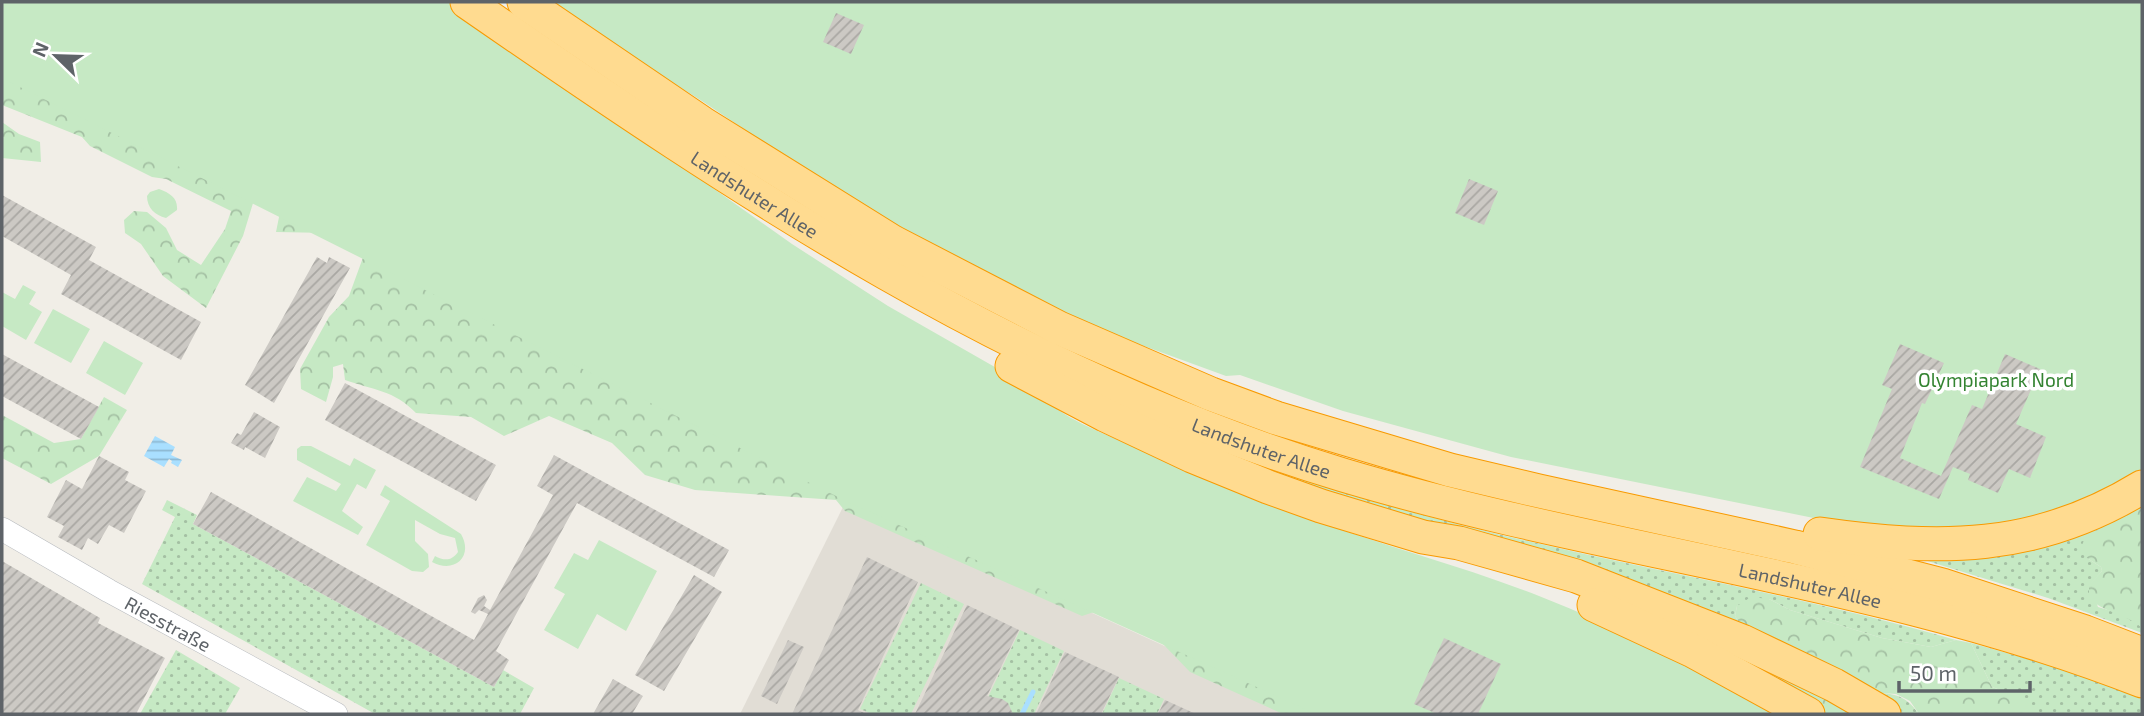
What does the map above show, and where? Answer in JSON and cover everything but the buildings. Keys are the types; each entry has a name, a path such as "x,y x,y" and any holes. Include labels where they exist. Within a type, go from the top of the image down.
{"highway":[{"name":"Landshuter Allee","path":"467,2 684,151 909,287 1046,359 1198,425 1341,474 1531,524 1895,604 2068,653 2142,681"},
{"name":"Landshuter Allee","path":"524,2 702,123 842,212 973,285 1059,328 1211,394 1352,442 1476,476 1795,547 1942,584 2142,654"},
{"path":"909,287 949,331 1105,415 1192,456 1268,487 1423,537 1629,620 1693,651 1808,714"},
{"path":"1690,524 1777,527 1915,545 1972,543 2031,534 2062,525 2142,487"},
{"path":"1423,537 1460,542 1576,576 1652,605 1742,641 1833,685 1884,714"}],"street":[{"name":"Riesstraße","path":"2,529 335,714"}],"shaded area":[{"path":"846,501 1314,714 740,714"}],"green space":[{"path":"2,2 450,2 792,244 888,306 1042,394 1070,417 1290,512 1570,608 1659,651 1775,714 1316,714 846,501 2,78"},
{"name":"Olympiapark Nord","path":"544,2 2142,2 2142,473 2082,505 1996,529 1858,527 1511,457 1343,411 1240,375 1226,376 1092,327 875,217 702,101"},
{"path":"2,61 257,190 243,236 206,308 163,276 141,244 125,233 124,220 134,211 147,212 166,228 177,250 201,265 225,229 231,211 166,179 152,177 90,146 82,137 2,105"},
{"path":"2,122 19,134 40,142 41,162 2,158"},
{"path":"159,189 170,194 176,202 177,210 166,218 152,210 147,200 150,192"},
{"path":"283,197 1346,714 1283,714 1190,672 1162,643 1094,612 1082,616 845,511 836,500 695,490 645,475 612,443 549,416 504,436 471,417 416,413 391,395 345,380 343,364 333,367 326,402 301,389 300,369 329,317 349,296 365,252 329,233 276,232"},
{"path":"23,285 36,292 29,304 42,312 26,340 2,326 2,292 15,299"},
{"path":"53,309 90,329 71,363 34,343"},
{"path":"104,341 143,363 125,395 86,373"},
{"path":"104,397 127,410 99,456 51,484 2,458 2,415 54,443 81,439"},
{"path":"1192,441 1335,490 1444,521 1838,609 1956,640 1931,647 1882,638 1790,610 1769,599 1737,606 1735,616 1745,632 1326,496"},
{"path":"311,446 350,466 354,458 376,470 366,489 357,484 342,511 363,527 358,535 293,501 307,477 336,491 341,484 297,460 297,449"},
{"path":"385,485 461,534 465,550 460,561 448,566 432,562 435,556 448,559 456,555 458,552 455,538 440,534 415,520 415,541 428,554 429,567 423,572 412,571 366,545 390,501 380,495"},
{"path":"2142,494 2142,508 2127,512 2087,558 2101,567 2102,571 2090,585 2098,607 2125,615 2142,627 2142,633 2048,598 1911,556"},
{"path":"167,500 197,515 193,524 494,687 503,670 534,688 520,714 375,714 142,584 175,517 162,510"},
{"path":"2142,508 2142,628 2089,598 2089,585 2102,571 2101,567 2087,558 2082,545 2087,534 2127,512"},
{"path":"599,540 657,571 626,631 597,614 578,649 544,630 565,594 554,588 574,553 588,560"},
{"path":"921,583 964,604 911,714 872,714 860,709"},
{"path":"1751,597 1769,599 1790,610 1882,638 1931,647 1956,640 1971,643 1992,687 2003,691 2015,690 2027,701 2031,714 1919,714 1910,701 1896,694 1866,692 1745,632 1735,616 1737,606"},
{"path":"1020,630 1064,651 1034,714 980,714"},
{"path":"1721,642 1866,714 1824,714 1716,655"},
{"path":"1971,643 2058,668 2121,690 2142,699 2142,713 2031,714 2003,691 1992,687"},
{"path":"176,650 240,688 225,714 140,714"},
{"path":"1119,678 1164,699 1157,714 1102,714"},
{"path":"1866,692 1902,698 1919,714 1903,714"}],"water":[{"path":"155,436 175,447 171,455 182,460 178,467 169,459 164,467 144,456"}],"waterway":[{"path":"1022,714 1033,692"}]}
